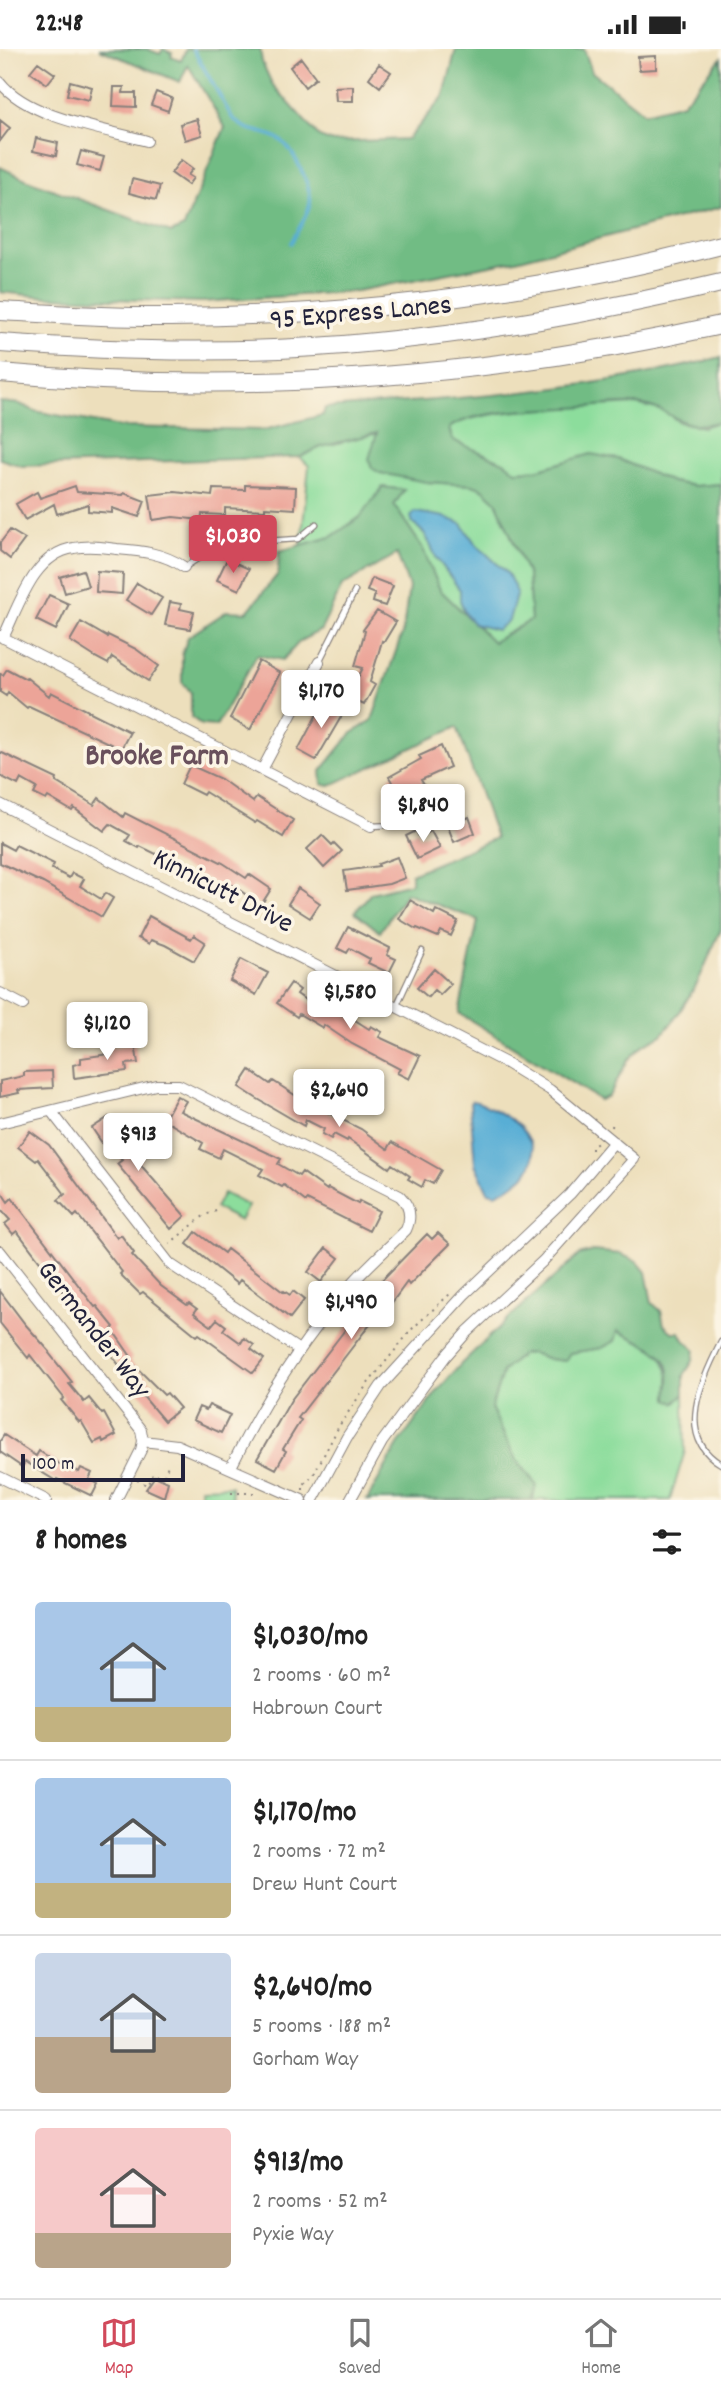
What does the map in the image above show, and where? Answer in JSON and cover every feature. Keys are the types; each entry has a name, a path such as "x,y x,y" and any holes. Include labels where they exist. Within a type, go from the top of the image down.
{"highway":[{"path":"0,311 95,317 170,317 332,310 512,289 721,245"},
{"name":"95 Express Lanes","path":"0,344 144,351 302,348 459,333 584,313 721,283"},
{"path":"584,313 721,294"},
{"path":"0,373 100,380 220,383 338,380 541,358 721,325"}],"street":[{"path":"0,82 10,94 33,108 147,141"},
{"path":"184,567 149,552 94,547 63,551 41,565 33,576 1,637 371,826"},
{"path":"262,770 319,662"},
{"name":"Kinnicutt Drive","path":"0,804 506,1063 534,1079 634,1159 542,1261 467,1332 445,1357 383,1441 350,1500"},
{"path":"0,993 23,1005"},
{"path":"0,1123 156,1085 180,1085 400,1196 409,1209 410,1218 406,1230 349,1287 299,1350 264,1403 231,1467"},
{"path":"51,1111 173,1266 299,1350"},
{"path":"313,1500 347,1437 381,1386 464,1295 570,1194 614,1142"},
{"name":"Germander Way","path":"0,1251 139,1426 143,1441"},
{"path":"116,1500 143,1441 177,1445 302,1500"},
{"path":"0,1477 46,1500"}],"lane":[{"path":"184,567 219,544 298,539 316,524"},
{"path":"319,662 355,591"},
{"path":"371,826 392,825 451,801"},
{"path":"395,1007 422,951"},
{"path":"721,1342 704,1381 694,1419 697,1439 702,1448 721,1464"}],"path":[{"path":"159,1251 205,1215 219,1210"},
{"path":"136,1480 146,1485 153,1474 162,1477 169,1463"},
{"path":"232,1493 256,1491"}],"green space":[{"path":"99,49 147,49 160,54 163,49 172,53 171,57 181,61 186,49 260,49 262,62 272,84 319,137 333,142 408,139 444,96 456,49 584,49 592,72 644,113 683,103 721,58 721,207 516,260 357,291 202,302 47,297 0,292 0,167 30,181 171,233 184,227 225,127 188,65 180,82"},
{"path":"721,357 721,421 695,425 648,406 623,404 495,413 461,421 449,428 452,439 504,462 516,471 536,470 591,454 618,459 672,482 694,486 721,484 721,929 698,982 677,1016 662,1035 643,1045 628,1060 609,1096 600,1100 459,1013 478,920 406,893 380,932 355,912 371,893 411,883 411,874 496,838 457,727 329,786 322,784 321,771 351,734 372,720 403,631 409,587 397,554 342,586 321,630 300,641 283,660 257,655 216,726 202,725 191,717 191,693 182,682 182,654 188,637 227,611 247,612 278,574 279,551 331,537 360,517 383,487 404,490 394,505 422,547 440,590 493,642 531,620 528,575 496,501 483,489 473,485 426,482 380,473 372,468 369,459 377,433 321,447 300,457 22,466 0,459 0,402 20,404 35,411 120,427 264,430 323,415 325,408 475,397 574,386 672,369"},
{"path":"636,404 664,411 679,422 703,427 721,421 721,484 694,486 672,482 618,459 563,463 536,470 516,471 504,462 452,439 449,428 464,421 510,412"},
{"path":"378,433 426,482 473,485 483,489 496,501 528,575 531,620 493,642 474,624 497,630 508,574 475,543 462,524 413,523 425,534 436,557 460,590 460,600 466,615 440,590 422,547 394,505 404,490 383,487 360,518 331,537 301,545 309,466 300,457 321,447"},
{"path":"223,1193 248,1206 240,1221 215,1208"},
{"path":"594,1251 620,1254 637,1261 646,1272 652,1303 661,1311 664,1325 672,1332 680,1332 695,1350 693,1361 684,1375 684,1394 675,1403 668,1399 667,1363 649,1346 618,1331 615,1341 602,1348 570,1353 565,1361 532,1353 522,1354 503,1371 491,1408 515,1458 537,1486 531,1500 367,1500 398,1445 438,1390 462,1363 579,1255"},
{"path":"618,1331 660,1356 665,1363 675,1403 684,1394 685,1451 670,1500 531,1500 534,1497 532,1478 515,1458 491,1408 503,1371 522,1354 532,1353 565,1361 570,1353 602,1348"},
{"path":"231,1486 232,1500 201,1500 200,1487"}],"water":[{"path":"415,512 445,517 462,524 475,543 508,574 517,592 509,620 497,630 474,624 466,615 460,600 460,590 436,557 425,534 413,523 411,517"},
{"path":"472,1101 511,1119 525,1133 533,1149 530,1167 524,1176 496,1194 488,1192 475,1164"}],"building":[{"path":"656,56 656,69 639,70 638,57"},
{"path":"301,58 316,78 305,87 290,67"},
{"path":"38,62 55,74 47,84 30,72"},
{"path":"379,64 391,72 380,87 369,78"},
{"path":"70,81 92,87 89,100 67,95"},
{"path":"353,86 353,101 336,101 335,87"},
{"path":"114,87 124,87 123,93 136,93 136,107 113,106"},
{"path":"156,92 172,98 168,111 151,105"},
{"path":"197,119 202,135 185,140 180,124"},
{"path":"0,120 10,128 0,141"},
{"path":"36,138 58,143 56,156 33,151"},
{"path":"81,151 104,157 100,171 77,165"},
{"path":"181,160 193,169 188,175 193,178 188,185 171,173"},
{"path":"132,179 160,186 156,200 129,193"},
{"path":"245,485 296,487 295,509 225,508 225,515 202,514 201,520 173,517 153,520 149,495 175,492 212,496 213,489 245,490"},
{"path":"75,486 77,492 124,493 145,501 139,517 112,508 112,513 88,511 88,504 57,514 54,504 25,520 16,504 37,492 40,498"},
{"path":"10,530 25,539 10,559 0,551 0,543"},
{"path":"227,559 249,569 239,590 217,580"},
{"path":"83,570 88,586 65,593 60,577"},
{"path":"97,571 123,573 122,594 96,592"},
{"path":"372,578 393,586 385,606 373,602 375,594 367,591"},
{"path":"137,583 162,598 151,615 126,600"},
{"path":"49,595 69,604 56,630 36,620"},
{"path":"170,602 181,604 180,609 194,612 190,629 165,625"},
{"path":"377,611 396,622 384,642 382,641 370,682 375,685 364,705 344,695 351,683 354,685 363,668 355,666 365,631 363,630"},
{"path":"81,622 136,649 159,666 148,681 112,657 108,664 95,657 70,641"},
{"path":"259,661 280,673 250,730 230,718"},
{"path":"7,669 27,678 49,696 51,692 130,732 121,749 29,706 27,708 8,692 6,696 0,692 0,674 3,675"},
{"path":"324,701 344,712 316,760 298,750"},
{"path":"441,746 450,767 421,780 424,785 401,798 389,777 421,759 419,756"},
{"path":"0,752 57,779 56,782 94,805 99,798 123,817 125,813 223,863 246,878 249,874 271,889 261,905 232,885 228,892 205,878 140,846 139,848 126,841 130,835 110,824 104,831 74,808 72,811 48,797 46,800 34,794 37,788 21,779 18,785 0,776"},
{"path":"190,765 221,779 253,802 257,797 293,820 283,837 205,792 203,795 181,784"},
{"path":"457,817 459,822 469,817 475,833 454,842 446,822"},
{"path":"416,831 419,837 431,831 440,848 417,859 406,836"},
{"path":"322,835 342,851 324,868 307,849"},
{"path":"0,843 13,850 16,845 54,864 52,869 69,878 72,873 84,879 80,886 101,899 105,893 113,898 102,917 43,883 0,863"},
{"path":"397,857 405,878 389,884 347,890 344,871 379,866 378,864"},
{"path":"298,888 320,903 310,918 288,904"},
{"path":"410,900 434,914 436,910 458,921 451,936 441,931 438,937 399,919"},
{"path":"149,916 191,939 194,935 205,942 194,961 165,945 151,940 149,944 138,938"},
{"path":"348,927 390,948 387,955 396,959 389,973 368,963 370,959 350,948 347,953 337,948"},
{"path":"241,959 268,973 256,995 230,981"},
{"path":"434,969 451,984 440,995 434,990 428,997 417,988"},
{"path":"291,983 300,990 297,994 314,1006 318,1000 369,1029 371,1026 382,1032 379,1037 420,1056 409,1079 397,1073 400,1069 352,1044 324,1025 323,1028 299,1014 297,1017 277,1003"},
{"path":"135,1044 138,1063 126,1064 127,1071 74,1078 73,1065 81,1063 81,1058 109,1054 108,1048"},
{"path":"250,1070 270,1084 273,1081 304,1101 361,1129 388,1149 392,1142 441,1170 433,1184 425,1180 422,1187 408,1179 410,1176 392,1164 389,1168 348,1139 347,1141 334,1134 331,1139 322,1134 324,1129 306,1120 304,1126 256,1098 239,1087"},
{"path":"52,1071 53,1088 18,1090 19,1093 0,1097 0,1081 24,1076 24,1072"},
{"path":"177,1096 186,1101 180,1111 281,1159 278,1164 299,1176 302,1172 327,1190 328,1188 358,1204 359,1201 379,1211 369,1231 307,1200 306,1202 284,1185 282,1187 259,1175 263,1169 223,1149 219,1158 200,1149 203,1143 164,1120"},
{"path":"109,1117 124,1140 143,1159 139,1163 185,1216 171,1229 117,1164 122,1160 108,1144 104,1146 92,1128"},
{"path":"30,1131 49,1145 117,1238 121,1235 134,1253 132,1255 161,1286 197,1309 194,1313 211,1326 217,1319 226,1326 223,1330 241,1343 244,1338 254,1345 251,1349 264,1359 253,1373 199,1334 197,1336 143,1292 140,1294 120,1274 122,1272 77,1214 74,1217 58,1200 65,1194 38,1159 36,1161 18,1147"},
{"path":"0,1190 8,1202 12,1198 95,1307 97,1306 114,1327 112,1329 132,1358 129,1360 180,1408 164,1421 120,1374 124,1371 90,1332 95,1328 82,1312 80,1314 17,1231 13,1234 5,1224 10,1220 0,1209"},
{"path":"196,1232 224,1253 227,1249 283,1292 290,1295 293,1291 304,1300 290,1318 240,1280 237,1284 187,1244"},
{"path":"438,1233 450,1244 409,1285 407,1282 388,1308 385,1306 364,1332 298,1418 301,1420 283,1449 286,1451 276,1469 257,1459 291,1400 351,1322 347,1319 355,1308 360,1312 382,1280 427,1234 432,1239"},
{"path":"326,1248 339,1258 321,1282 308,1272"},
{"path":"0,1291 50,1352 72,1382 69,1384 84,1402 89,1398 102,1414 104,1413 116,1435 103,1442 102,1439 94,1443 81,1421 79,1422 61,1400 64,1398 0,1323"},
{"path":"209,1405 230,1415 221,1433 193,1420 199,1407 206,1410"},
{"path":"4,1435 36,1456 39,1451 69,1470 70,1468 79,1472 81,1468 92,1473 89,1479 98,1484 92,1496 57,1479 56,1481 25,1462 22,1467 0,1452 0,1441"},
{"path":"155,1476 168,1482 164,1497 146,1489"}],"waterway":[{"path":"193,49 233,119 244,127 271,135 283,142 300,168 308,188 310,204 291,243"}],"district":[{"name":"Brooke Farm","path":"157,758"}]}
